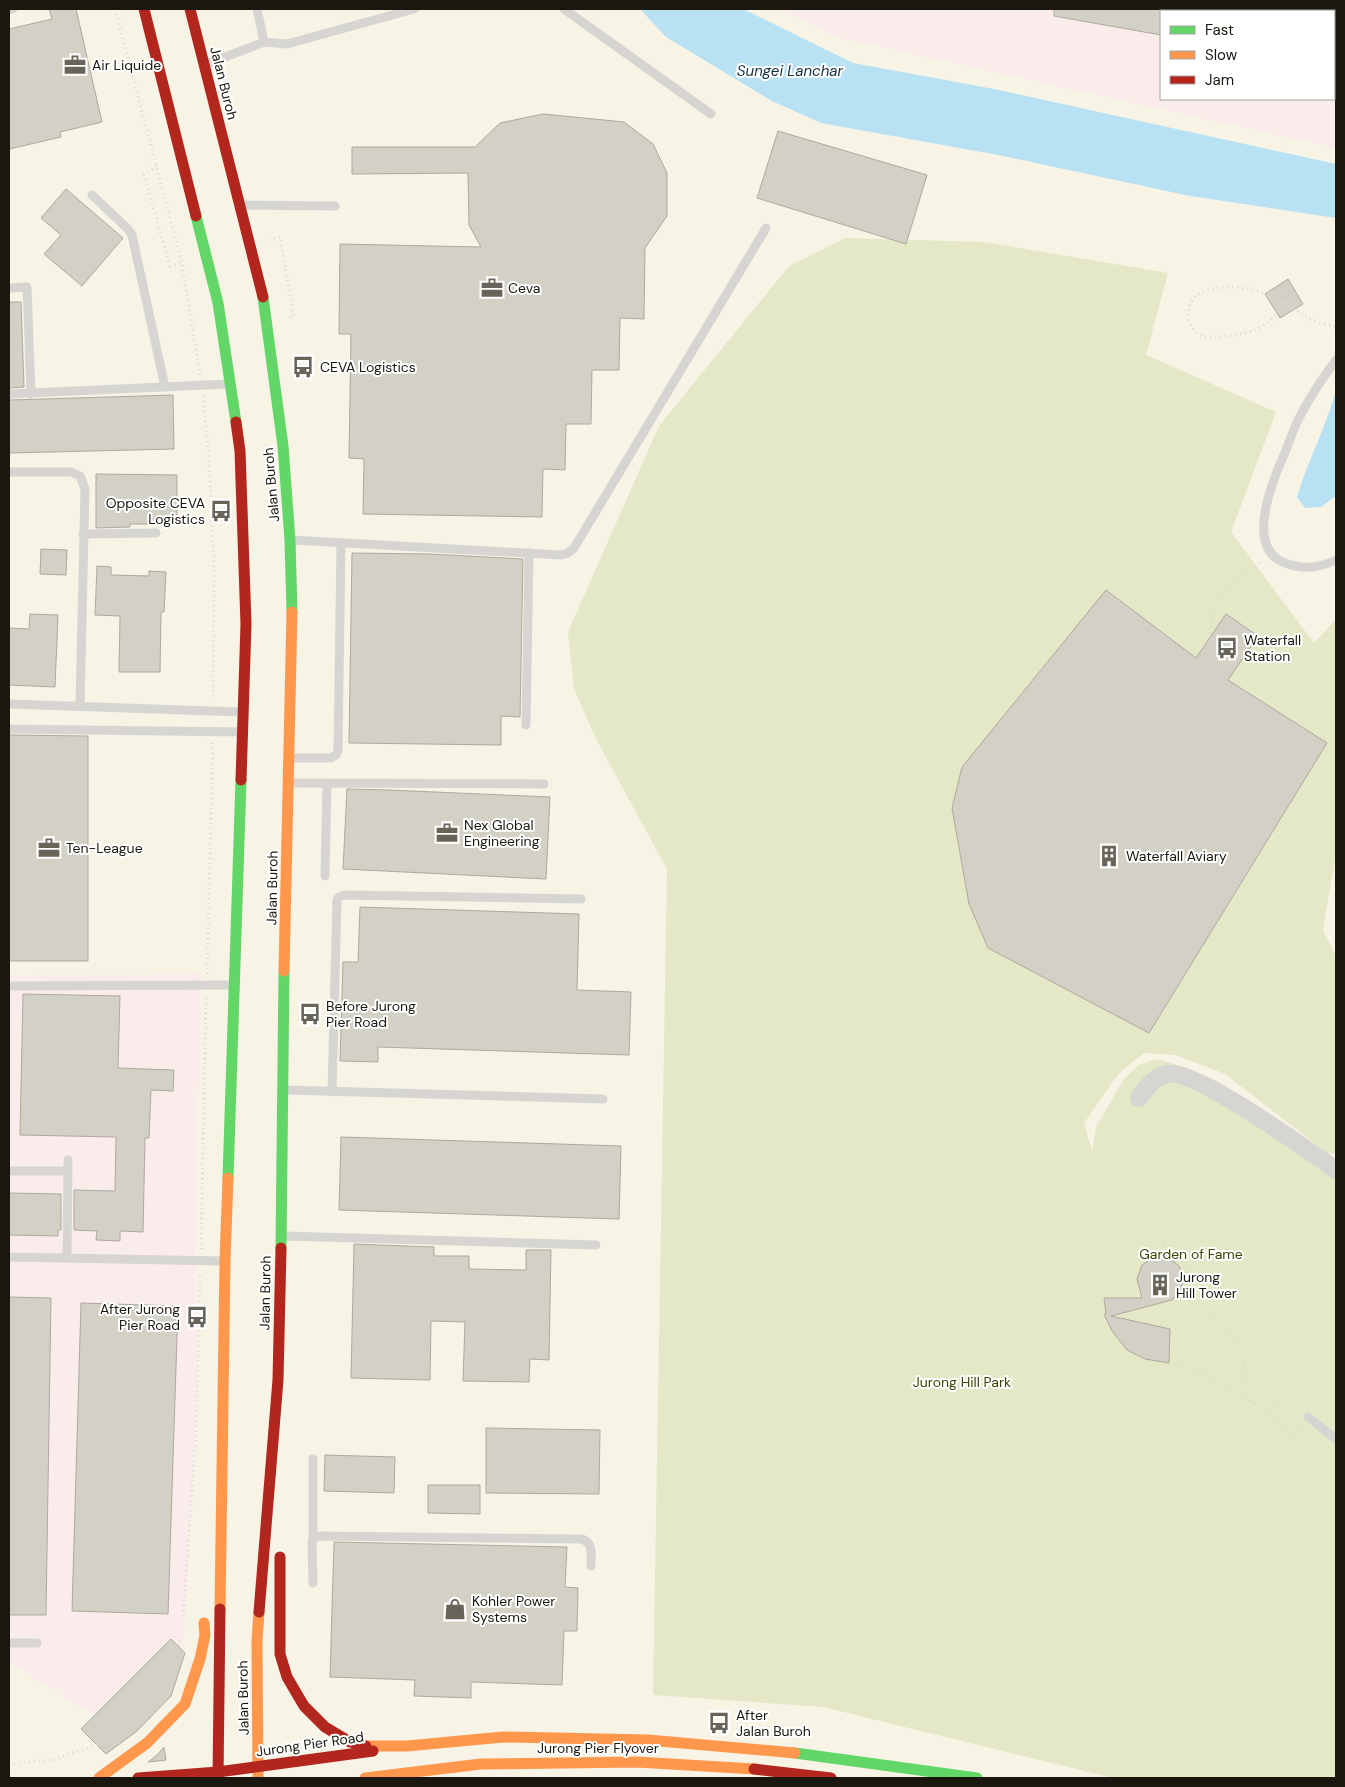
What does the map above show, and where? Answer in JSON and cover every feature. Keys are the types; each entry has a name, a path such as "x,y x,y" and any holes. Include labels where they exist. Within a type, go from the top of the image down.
{"main road":[{"name":"Jalan Buroh","path":"144,9 218,303 240,451 246,624 226,1261 222,1444 220,1776"},
{"name":"Jalan Buroh","path":"190,9 262,293 283,446 290,540 292,627 283,1029 284,1090 278,1380 257,1641 258,1772"},
{"path":"278,1380 279,1507"},
{"path":"211,1495 222,1444"},
{"path":"280,1546 280,1654 288,1676 304,1706 325,1727 350,1742 371,1747 407,1746 503,1737 648,1740 770,1750 977,1778"},
{"path":"99,1778 147,1743 185,1704 200,1659 204,1635 204,1608"},
{"name":"Jurong Pier Road","path":"138,1778 220,1776 258,1772 407,1746"},
{"name":"Jurong Pier Flyover","path":"365,1778 481,1764 637,1762 766,1770 831,1778"}],"street":[{"path":"1139,1098 1156,1078 1169,1073 1184,1075 1219,1092 1336,1170"}],"lane":[{"path":"9,10 13,9"},
{"path":"257,9 264,42"},
{"path":"204,64 264,42 287,44 414,9"},
{"path":"564,9 711,114"},
{"path":"92,196 127,228 132,235 165,387"},
{"path":"240,205 335,206"},
{"path":"290,540 561,555 568,553 574,548 766,228"},
{"path":"9,288 27,287 31,394"},
{"path":"1336,360 1299,418 1271,485 1265,512 1267,548 1279,561 1300,568 1312,568 1336,560"},
{"path":"9,394 230,384"},
{"path":"9,472 71,472 80,476 85,489 80,706"},
{"path":"83,534 156,533"},
{"path":"289,758 331,758 337,754 341,543"},
{"path":"526,725 529,553"},
{"path":"9,704 243,712"},
{"path":"9,729 243,732"},
{"path":"289,783 544,784"},
{"path":"325,876 327,783"},
{"path":"332,1092 337,900 339,897 345,895 581,899"},
{"path":"9,986 236,985"},
{"path":"284,1090 603,1099"},
{"path":"67,1258 68,1160"},
{"path":"9,1171 68,1171"},
{"path":"281,1236 596,1245"},
{"path":"9,1257 226,1261"},
{"path":"1308,1417 1336,1440"},
{"path":"312,1459 313,1583"},
{"path":"313,1538 319,1536 384,1536 581,1539 586,1540 591,1549 591,1566"},
{"path":"9,1643 37,1644"}],"path":[{"path":"115,9 182,264 202,385 209,460 214,567 214,711"},
{"path":"156,166 144,175 170,266"},
{"path":"280,237 294,317 288,318"},
{"path":"1284,303 1269,323 1257,330 1243,334 1212,338 1205,337 1198,334 1189,322 1188,315 1192,301 1204,292 1225,288 1256,290 1284,303 1312,320 1336,327"},
{"path":"1210,638 1214,611 1226,586 1272,555"},
{"path":"182,1618 196,1436 213,732"},
{"path":"1164,1236 1164,1251"},
{"path":"1144,1254 1164,1251 1187,1269 1188,1289"},
{"path":"1211,1312 1239,1343 1251,1402"},
{"path":"1169,1363 1197,1370 1251,1402 1294,1434 1308,1417"},
{"path":"1266,1413 1290,1398"},
{"path":"141,1717 166,1681 181,1637"},
{"path":"9,1764 52,1760 110,1741 117,1736"}],"shaded area":[{"path":"781,9 1336,9 1336,148 832,36"},
{"path":"201,974 195,1247 197,1394 184,1639 163,1688 114,1728 9,1662 9,976"}],"green space":[{"name":"Jurong Hill Park","path":"845,238 984,242 1168,273 1146,355 1276,412 1231,532 1314,643 1336,619 1336,853 1323,930 1336,957 1336,1154 1327,1153 1225,1074 1176,1055 1144,1053 1119,1073 1084,1123 1092,1151 1096,1127 1124,1079 1139,1065 1156,1059 1185,1067 1223,1084 1336,1168 1336,1778 1113,1778 823,1707 653,1695 667,869 596,739 574,689 568,632 659,426 789,266","holes":["1228,680 1327,743 1149,1033 988,948 969,904 952,808 962,767"]}],"water":[{"name":"Sungei Lanchar","path":"640,9 743,9 853,63 994,89 1336,164 1336,218 1190,196 998,155 821,123 772,101 666,37"},
{"path":"1336,390 1336,496 1321,507 1305,508 1297,497"}],"building":[{"path":"49,9 76,9 102,122 60,132 61,137 9,149 9,29 52,19"},
{"path":"1054,9 1161,9 1160,35 1054,16"},
{"name":"Ceva","path":"543,114 624,122 653,144 667,173 667,216 645,248 644,319 620,318 619,370 592,370 591,424 566,424 565,470 543,469 542,517 363,514 364,459 349,458 351,334 339,334 340,244 481,247 469,225 468,173 352,174 352,147 475,147 500,123"},
{"path":"778,131 927,175 906,244 757,198"},
{"path":"66,189 123,238 82,286 44,254 61,235 41,218"},
{"path":"1288,279 1303,304 1280,318 1265,294"},
{"path":"9,302 21,302 24,387 9,388"},
{"path":"173,395 174,449 9,453 9,400"},
{"path":"96,474 177,475 177,524 130,524 130,527 96,528"},
{"path":"41,549 67,550 66,575 40,574"},
{"path":"352,553 430,554 523,559 520,717 501,716 501,745 349,743"},
{"path":"97,566 111,567 111,575 149,576 149,571 166,572 164,612 161,612 160,672 119,672 120,616 95,615"},
{"name":"Waterfall Aviary","path":"1106,590 1196,658 1226,614 1258,636 1228,680 1327,743 1149,1033 988,948 969,904 952,808 962,767"},
{"path":"30,614 58,615 55,687 9,685 9,628 29,629"},
{"name":"Ten-League","path":"9,735 88,736 88,961 9,961"},
{"name":"Nex Global Engineering","path":"347,789 550,797 546,879 343,869"},
{"path":"360,907 579,914 577,990 631,992 629,1055 378,1047 378,1062 340,1061 343,962 358,962"},
{"path":"23,994 120,996 118,1068 174,1070 173,1091 151,1090 149,1138 145,1138 143,1232 120,1231 120,1241 96,1240 97,1231 74,1230 74,1190 115,1191 116,1137 20,1135"},
{"path":"341,1137 621,1146 619,1219 339,1210"},
{"path":"9,1193 61,1194 61,1230 58,1230 58,1236 9,1235"},
{"path":"354,1244 434,1247 434,1256 469,1256 469,1269 526,1270 526,1250 551,1250 549,1360 530,1359 529,1382 463,1381 465,1322 431,1321 430,1380 351,1378"},
{"path":"1158,1256 1169,1258 1179,1266 1184,1279 1179,1293 1172,1300 1111,1316 1170,1329 1169,1363 1145,1359 1127,1350 1112,1331 1104,1314 1106,1314 1104,1298 1142,1298 1137,1279 1142,1265"},
{"path":"9,1297 51,1298 46,1615 9,1615"},
{"path":"81,1303 178,1306 168,1614 72,1611"},
{"path":"486,1428 600,1430 599,1494 486,1493"},
{"path":"325,1455 395,1457 394,1493 324,1491"},
{"path":"428,1485 480,1485 480,1514 428,1513"},
{"name":"Kohler Power Systems","path":"334,1542 567,1547 565,1587 578,1588 577,1631 564,1631 562,1685 471,1682 471,1698 414,1696 415,1680 330,1677"},
{"path":"171,1639 185,1653 171,1696 137,1731 106,1754 81,1729"},
{"path":"164,1747 166,1760 148,1762 156,1756"}],"traffic: fast":[{"path":"196,216 218,303 236,422"},
{"path":"263,297 283,446 290,540 292,612"},
{"path":"228,1178 241,780"},
{"path":"281,1248 284,971"},
{"path":"795,1753 977,1778"}],"traffic: slow":[{"path":"284,971 292,612"},
{"path":"220,1609 228,1178"},
{"path":"258,1778 257,1641 259,1612"},
{"path":"99,1778 147,1743 185,1704 200,1659 205,1635 204,1623"},
{"path":"366,1746 407,1746 503,1737 648,1740 795,1753"},
{"path":"365,1778 481,1764 637,1762 754,1769"}],"traffic: jam":[{"path":"144,9 196,216"},
{"path":"190,9 263,297"},
{"path":"236,422 240,451 246,624 241,780"},
{"path":"259,1612 278,1380 281,1248"},
{"path":"280,1557 280,1654 287,1677 304,1706 325,1727 350,1742 366,1746"},
{"path":"218,1778 220,1609"},
{"path":"138,1778 218,1772 373,1751"},
{"path":"754,1769 831,1778"}],"place":[{"name":"Air Liquide","path":"75,65"},
{"name":"Ceva","path":"492,288"},
{"name":"CEVA Logistics","path":"303,367"},
{"name":"Opposite CEVA Logistics","path":"221,511"},
{"name":"Waterfall Station","path":"1227,648"},
{"name":"Nex Global Engineering","path":"447,833"},
{"name":"Ten-League","path":"49,848"},
{"name":"Waterfall Aviary","path":"1109,856"},
{"name":"Before Jurong Pier Road","path":"310,1014"},
{"name":"Jurong Hill Tower","path":"1160,1285"},
{"name":"After Jurong Pier Road","path":"197,1317"},
{"name":"Kohler Power Systems","path":"455,1609"},
{"name":"After Jalan Buroh","path":"719,1723"}],"park label":[{"name":"Garden of Fame","path":"1191,1254"}]}
